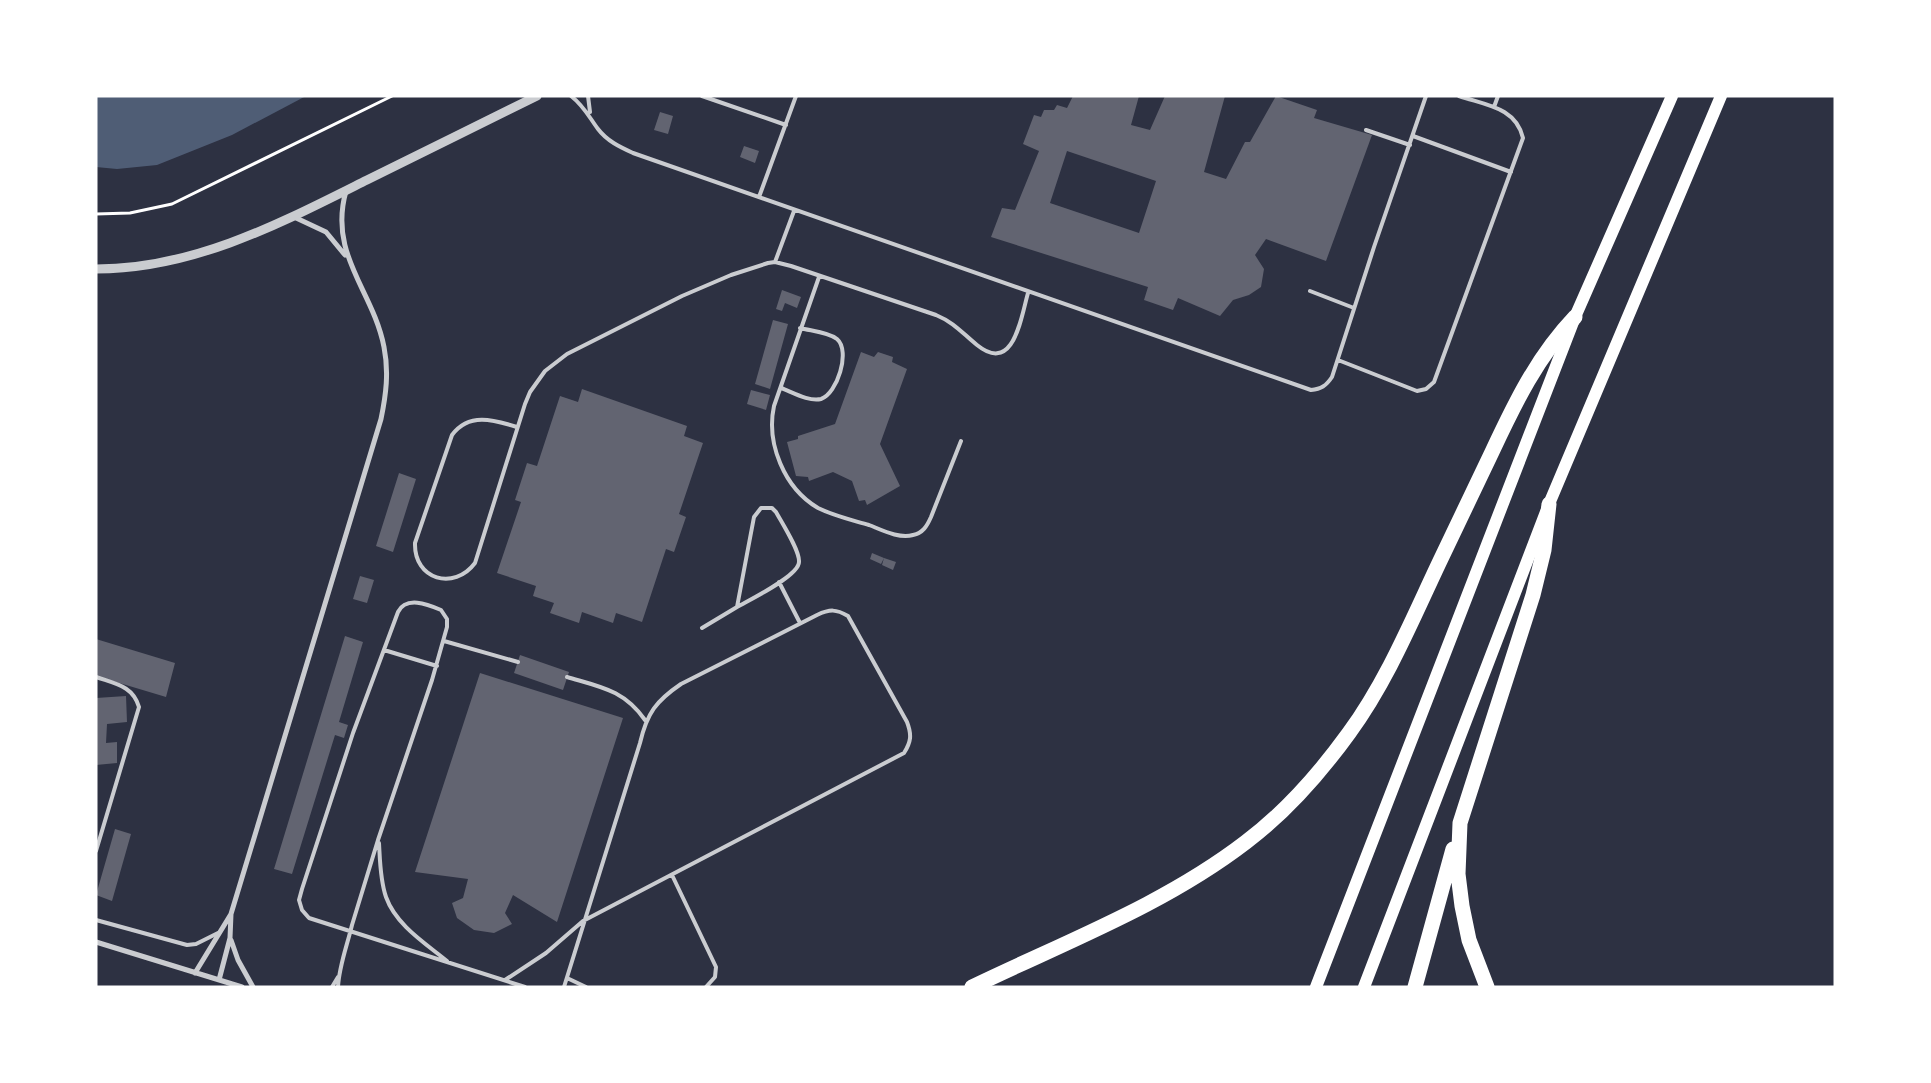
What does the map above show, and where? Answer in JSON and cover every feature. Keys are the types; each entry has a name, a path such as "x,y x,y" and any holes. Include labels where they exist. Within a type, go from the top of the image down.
{"highway":[{"path":"972,987 1120,918 1187,882 1248,841 1303,789 1350,732 1371,700 1416,612 1520,393 1550,345 1575,317"},
{"path":"1415,987 1460,823 1533,595 1544,550 1549,504"},
{"path":"1460,823 1458,874 1462,906 1469,940 1487,987"}],"main road":[{"path":"1316,987 1575,317 1672,96"},
{"path":"1364,987 1388,918 1549,504 1721,96"}],"street":[{"path":"96,269 148,265 194,256 243,239 346,191 537,96"},
{"path":"219,980 230,938 231,914 381,420 386,392 387,371 384,346 347,258 340,224 346,191"},
{"path":"294,216 326,232 347,258"},
{"path":"195,973 231,914"},
{"path":"230,938 238,960 253,987"},
{"path":"96,942 242,987"}],"lane":[{"path":"571,96 590,114 598,128 620,147 794,211 1311,390 1320,389 1327,384 1338,360 1426,96"},
{"path":"588,96 590,114"},
{"path":"702,96 786,125"},
{"path":"759,197 796,96"},
{"path":"1338,360 1416,391 1426,389 1434,382 1523,138 1520,126 1512,116 1494,107 1459,96"},
{"path":"1494,107 1498,96"},
{"path":"1366,130 1410,145"},
{"path":"1413,136 1510,172"},
{"path":"775,262 794,211"},
{"path":"517,427 495,420 479,419 466,423 452,435 415,543 418,561 430,574 441,579 453,578 464,574 475,562 517,427 536,381 545,371 567,354 699,288 739,272 775,262 936,315 950,321 977,345 992,353 1006,351 1010,347 1028,292"},
{"path":"819,277 772,414 771,431 780,462 796,488 812,504 824,511 895,534 915,535 928,523 961,441"},
{"path":"1310,291 1354,308"},
{"path":"780,388 814,399 825,397 833,389 843,361 844,349 837,340 800,328"},
{"path":"702,628 779,582 798,569 800,560 776,512 766,507 756,512 754,518 737,607"},
{"path":"779,582 800,623"},
{"path":"338,987 339,975 351,932 378,840 436,666 448,623 444,612 437,608 408,602 398,612 354,733 299,900 302,910 309,918 351,932 449,963 505,980 525,987"},
{"path":"505,980 546,953 583,921 904,753 910,743 911,732 907,722 848,616 838,610 827,610 681,684 661,700 646,720 583,921 564,987"},
{"path":"444,641 518,662"},
{"path":"384,650 436,666"},
{"path":"96,677 128,688 136,696 139,707 96,851"},
{"path":"567,677 620,694 635,705 646,720"},
{"path":"378,840 385,895 394,913 405,926 449,963"},
{"path":"672,875 716,967 715,977 706,987"},
{"path":"96,920 186,945 196,944 218,933"},
{"path":"332,987 339,975"},
{"path":"567,978 586,987"}],"path":[{"path":"96,214 130,213 172,204 392,96"}],"water":[{"path":"96,96 306,96 232,135 157,165 117,169 96,167"}],"building":[{"path":"1073,96 1139,96 1131,125 1150,130 1165,96 1225,96 1204,172 1226,179 1245,142 1250,142 1276,96 1317,110 1314,118 1372,135 1326,261 1266,239 1255,255 1264,269 1261,287 1249,295 1233,300 1220,316 1178,298 1173,310 1144,300 1148,287 991,237 1002,208 1015,210 1039,151 1023,144 1034,115 1041,117 1044,110 1054,110 1057,105 1067,108","holes":["1067,151 1156,181 1139,233 1050,203"]},
{"path":"660,112 673,116 668,134 654,130"},
{"path":"744,146 759,151 755,163 740,157"},
{"path":"782,290 801,297 797,308 785,303 782,311 776,309"},
{"path":"773,320 788,324 770,389 755,384"},
{"path":"861,352 874,357 878,352 893,357 892,362 907,369 880,444 900,486 867,505 865,500 859,501 852,481 833,472 809,481 808,477 796,476 787,442 798,439 798,436 835,424"},
{"path":"582,389 687,426 684,436 703,443 679,514 686,517 674,552 666,549 642,622 616,613 613,623 582,612 579,623 550,613 554,603 533,596 536,586 497,573 521,502 515,500 527,463 537,466 560,396 578,402"},
{"path":"751,390 770,395 766,410 747,404"},
{"path":"399,473 416,479 393,552 376,546"},
{"path":"872,553 884,558 881,564 870,559"},
{"path":"884,558 896,562 893,570 882,565"},
{"path":"360,576 374,580 367,603 353,599"},
{"path":"345,636 363,642 339,722 348,725 344,738 335,735 292,874 274,869"},
{"path":"96,639 175,663 166,697 96,676"},
{"path":"520,655 569,672 563,690 514,673"},
{"path":"480,673 623,718 557,922 513,895 505,913 512,924 494,933 474,930 457,918 452,903 463,898 468,879 415,872"},
{"path":"126,696 127,722 107,724 106,743 117,742 117,763 96,765 96,698"},
{"path":"115,829 131,834 112,901 96,895"}]}
